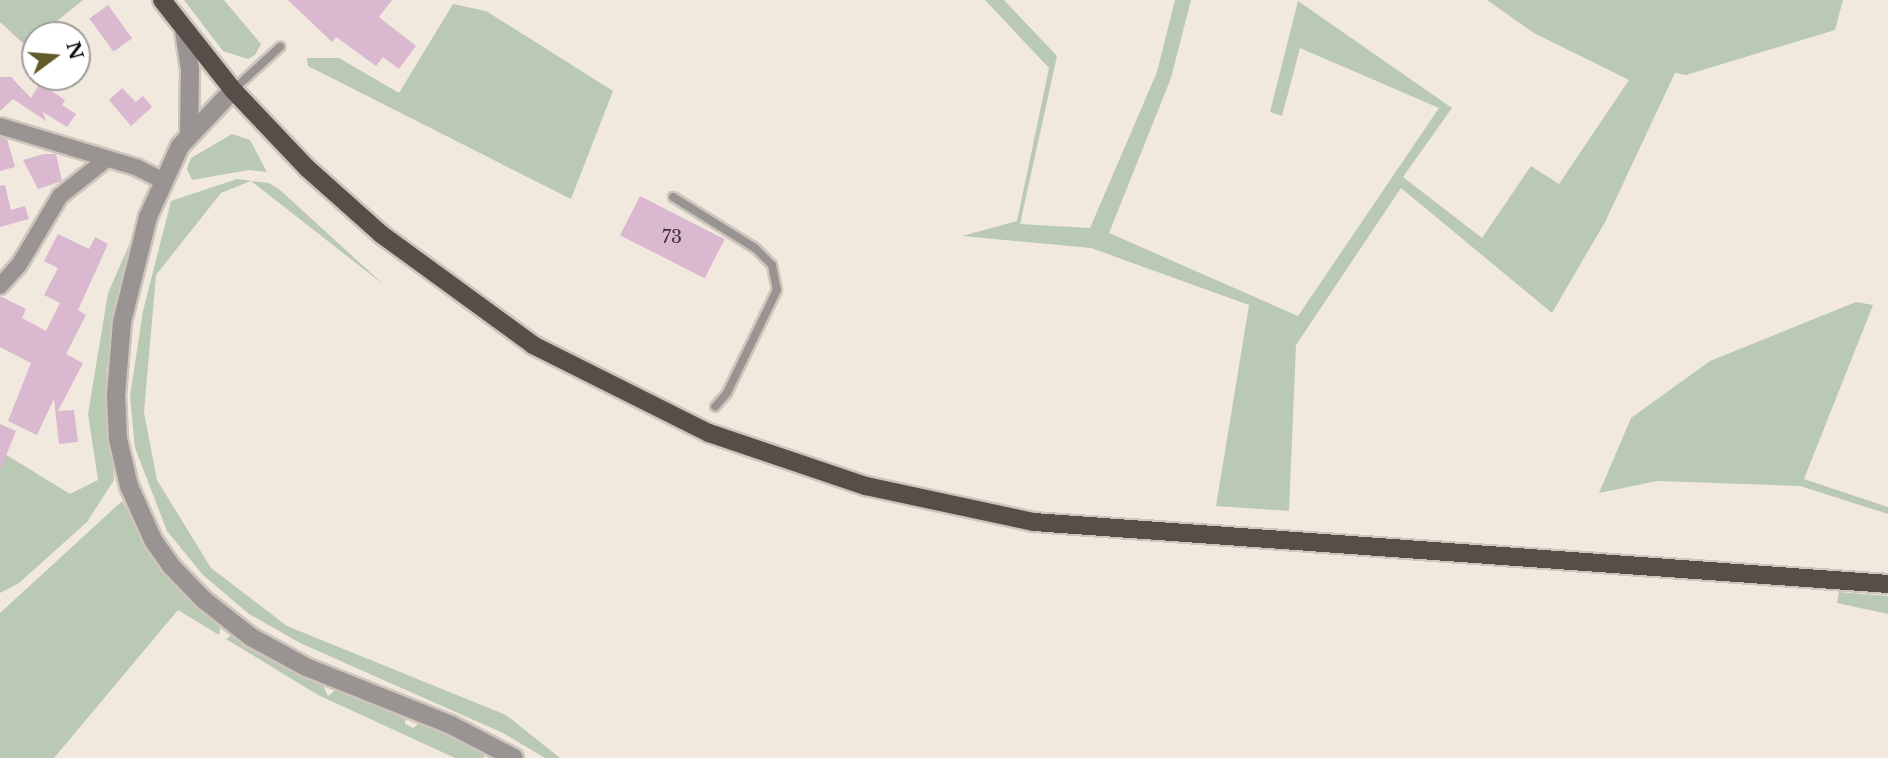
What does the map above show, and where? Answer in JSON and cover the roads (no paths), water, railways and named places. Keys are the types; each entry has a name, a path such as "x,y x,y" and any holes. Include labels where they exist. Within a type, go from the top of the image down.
{"main road":[{"path":"162,0 233,90 307,168 381,234 533,345 709,433 866,486 1034,522 1888,584"}],"street":[{"path":"184,31 190,70 189,132"},
{"path":"233,90 189,132 161,180 122,322 116,396 123,463 153,540 204,600 251,637 306,667 451,725 514,758"},
{"path":"0,126 104,161 136,167 161,180"},
{"path":"0,286 19,265 60,196 104,161"}],"lane":[{"path":"233,90 280,47"},
{"path":"673,197 755,247 772,265 777,290 727,393 715,407"}]}
